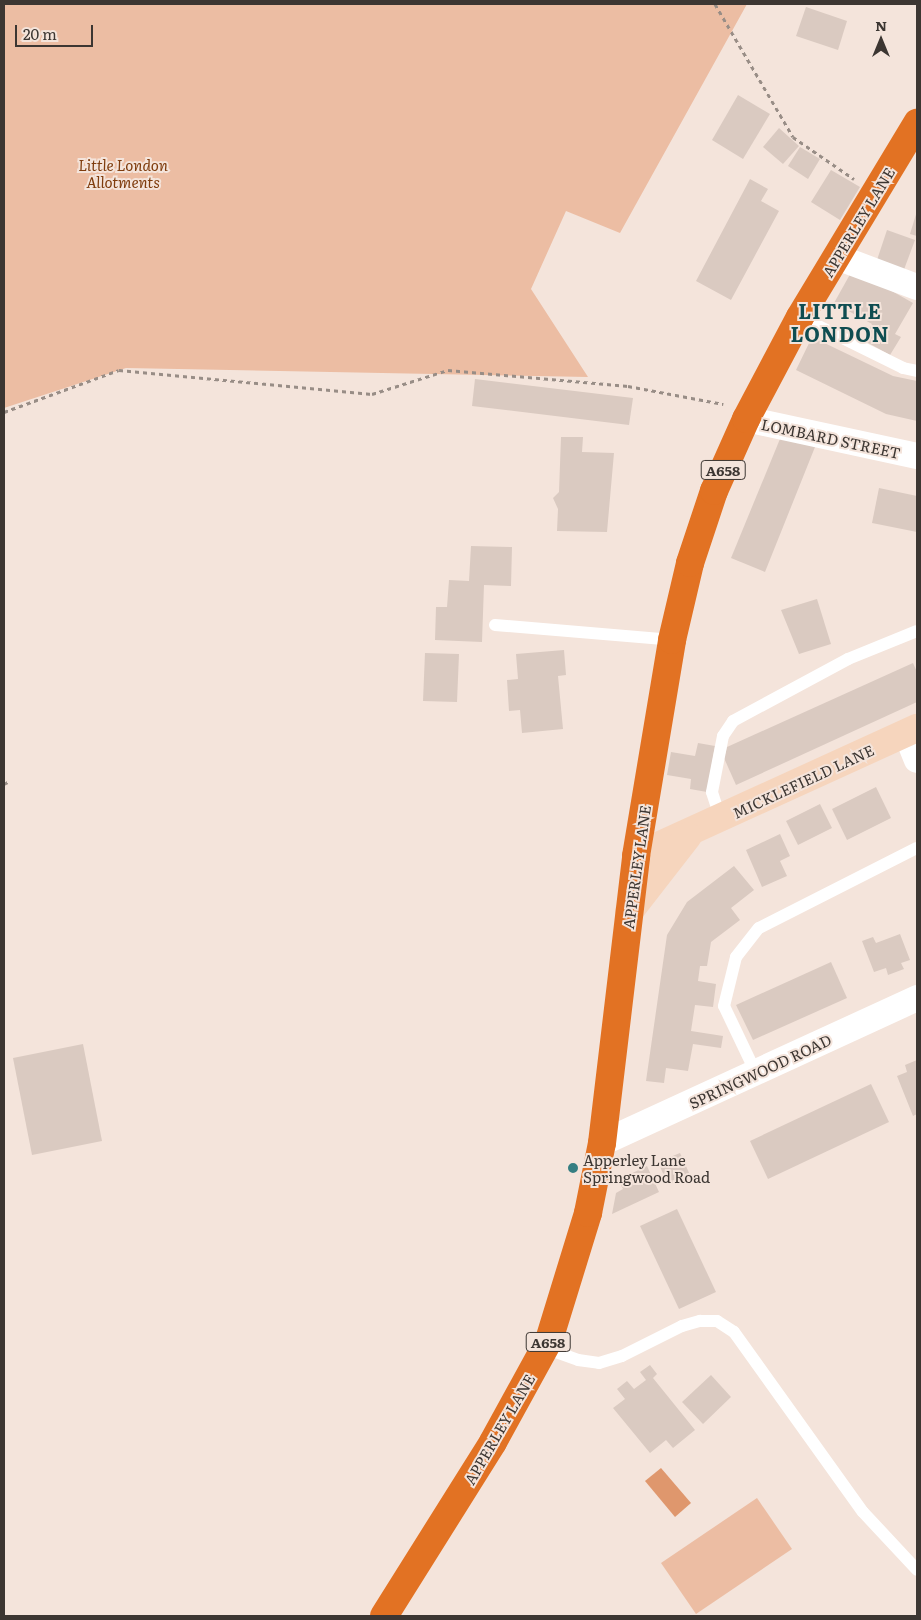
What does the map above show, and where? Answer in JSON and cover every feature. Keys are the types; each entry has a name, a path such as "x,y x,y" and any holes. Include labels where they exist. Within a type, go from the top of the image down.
{"highway":[{"name":"APPERLEY LANE","path":"384,1616 494,1442 545,1348 588,1213 602,1144 636,856 672,640 696,544 748,414 800,317 917,125"}],"main road":[{"name":"MICKLEFIELD LANE","path":"636,856 689,835 911,730"},
{"name":"MICKLEFIELD LANE","path":"629,912 689,835"}],"street":[{"path":"837,257 917,287"},
{"name":"LOMBARD STREET","path":"748,414 917,456"},
{"path":"911,730 917,760"},
{"name":"SPRINGWOOD ROAD","path":"602,1144 917,998"}],"lane":[{"path":"800,317 903,368 917,371"},
{"path":"495,625 672,640"},
{"path":"721,820 712,792 722,736 733,720 848,659 917,631"},
{"path":"756,1073 724,1006 736,957 759,928 917,848"},
{"path":"545,1348 578,1360 599,1362 622,1356 682,1326 700,1320 717,1321 734,1332 863,1512 917,1570"}],"path":[{"path":"715,4 793,136 875,194"},
{"path":"4,412 120,370 372,394 448,370 628,386 748,414"}],"green space":[{"name":"Little London Allotments","path":"4,4 747,4 620,233 566,211 531,289 588,377 126,368 4,408"},
{"path":"757,1498 792,1549 696,1614 661,1563"}],"shaded area":[{"path":"661,1468 691,1503 675,1517 645,1481"}],"building":[{"path":"806,7 847,21 838,50 796,36"},
{"path":"738,95 770,114 743,159 712,140"},
{"path":"779,128 799,146 783,164 763,147"},
{"path":"800,147 820,159 808,179 788,166"},
{"path":"831,170 860,187 840,220 811,202"},
{"path":"750,179 768,189 761,201 779,211 731,300 696,281"},
{"path":"917,211 917,236 910,234"},
{"path":"887,230 915,240 902,275 875,266"},
{"path":"853,269 913,303 895,334 901,337 890,355 863,340 872,324 834,303"},
{"path":"812,337 893,376 917,381 917,421 886,414 796,370"},
{"path":"475,379 633,398 629,425 472,406"},
{"path":"782,434 815,447 765,572 731,558"},
{"path":"561,437 583,437 582,452 614,453 607,532 557,531 558,509 553,498 559,492"},
{"path":"879,488 917,496 917,532 872,523"},
{"path":"471,546 512,547 511,586 484,585 482,642 435,640 436,607 447,607 449,580 469,581"},
{"path":"817,599 831,644 799,654 781,610"},
{"path":"564,650 566,675 558,676 563,729 522,733 520,710 509,711 507,680 518,679 516,654"},
{"path":"425,653 459,654 457,702 423,701"},
{"path":"913,663 917,672 917,702 736,785 724,758 727,747"},
{"path":"698,743 715,746 707,792 690,789 691,779 667,775 671,752 695,756"},
{"path":"876,787 891,818 847,840 832,809"},
{"path":"820,804 832,828 798,845 786,821"},
{"path":"780,834 790,856 780,861 787,876 762,887 746,850"},
{"path":"734,866 754,890 731,908 740,920 711,942 707,966 700,966 698,981 716,984 713,1007 695,1005 691,1031 723,1036 721,1048 693,1044 688,1071 666,1068 664,1083 646,1081 667,935 687,902"},
{"path":"900,934 910,960 901,963 904,969 888,975 886,968 874,972 862,941 873,937 876,943"},
{"path":"831,962 847,998 753,1040 736,1005"},
{"path":"83,1044 102,1141 32,1155 13,1058"},
{"path":"917,1060 917,1114 913,1116 897,1076 907,1072 905,1065"},
{"path":"871,1084 889,1122 768,1179 750,1141"},
{"path":"680,1153 690,1175 668,1185 658,1162"},
{"path":"647,1166 659,1192 612,1214 616,1193 623,1189 618,1180"},
{"path":"677,1209 716,1292 679,1309 640,1226"},
{"path":"650,1365 657,1374 653,1378 695,1430 673,1448 666,1440 650,1453 613,1408 625,1399 617,1389 627,1381 634,1389 646,1380 640,1372"},
{"path":"711,1375 731,1397 703,1424 682,1402"}],"place":[{"name":"Apperley Lane Springwood Road","path":"573,1168"}],"district":[{"name":"LITTLE LONDON","path":"840,322"}]}
